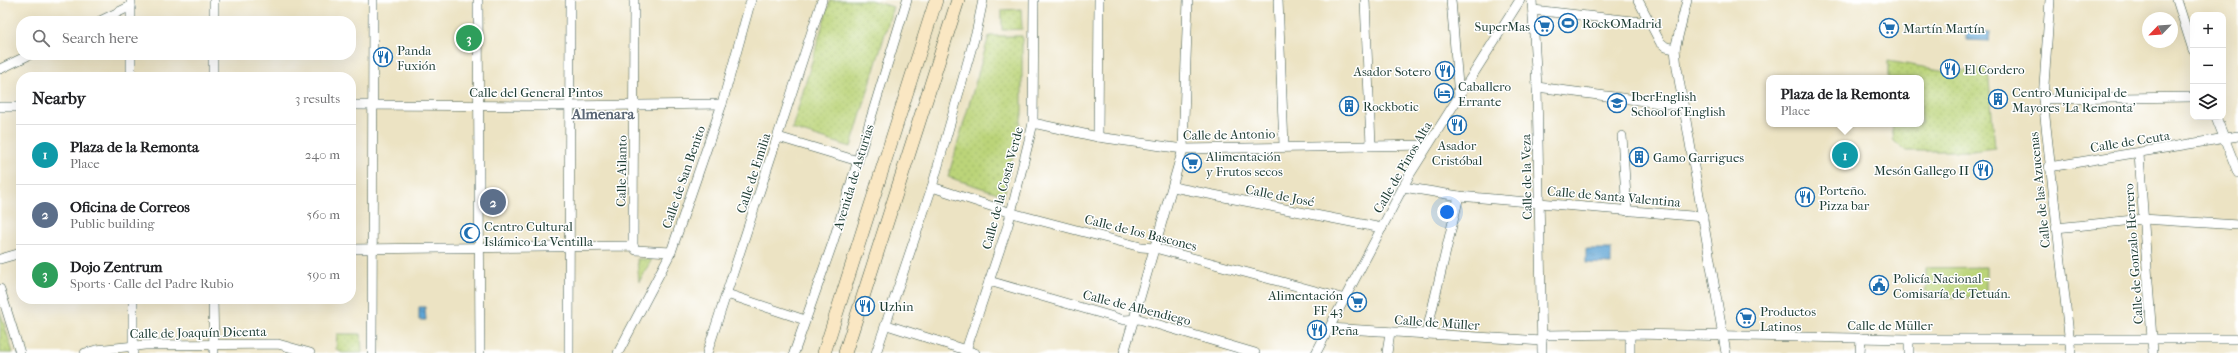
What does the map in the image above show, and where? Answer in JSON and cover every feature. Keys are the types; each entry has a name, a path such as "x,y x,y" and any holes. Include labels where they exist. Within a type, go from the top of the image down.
{"main road":[{"name":"Avenida de Asturias","path":"824,353 936,0"},
{"path":"845,353 958,0"}],"street":[{"path":"214,0 214,16"},
{"path":"372,0 372,353"},
{"path":"478,0 480,353"},
{"path":"569,353 570,0"},
{"name":"Calle Ailanto","path":"633,246 634,0"},
{"name":"Calle de San Benito","path":"618,353 672,252 722,104 751,0"},
{"name":"Calle de Emilia","path":"708,353 822,0"},
{"name":"Avenida de Asturias","path":"794,353 858,161 907,0"},
{"path":"876,353 887,325 932,187 976,33 983,0"},
{"name":"Calle de la Costa Verde","path":"968,352 989,281 1012,213 1033,123 1034,0"},
{"path":"1098,137 1099,0"},
{"path":"1124,353 1132,320 1155,248 1183,149 1188,0"},
{"path":"1278,0 1284,146"},
{"path":"1365,0 1371,145"},
{"path":"1451,0 1459,97"},
{"name":"Calle de Pinos Alta","path":"1316,353 1403,188 1428,145 1520,0"},
{"name":"Calle de la Veza","path":"1532,0 1537,87 1542,353"},
{"path":"1638,0 1660,42 1666,47 1675,49"},
{"path":"1687,0 1675,49 1683,106 1726,353"},
{"name":"Calle de las Azucenas","path":"2050,0 2043,99 2049,167 2071,353"},
{"path":"2177,0 2192,48"},
{"path":"109,16 131,3"},
{"path":"131,3 131,16"},
{"path":"1533,10 1650,23"},
{"path":"0,69 19,60"},
{"path":"131,60 131,72"},
{"path":"213,60 213,72"},
{"path":"1537,87 1683,106"},
{"path":"2043,99 2190,97"},
{"name":"Calle del General Pintos","path":"356,105 569,106 722,104"},
{"path":"0,106 16,106"},
{"path":"2217,120 2238,173"},
{"name":"Calle de Antonio","path":"1033,123 1098,137 1183,149 1284,146 1428,145"},
{"path":"1622,136 1627,211"},
{"name":"Calle de Ceuta","path":"2049,167 2139,154 2238,136"},
{"path":"778,137 858,161"},
{"name":"Calle de Gonzalo Herrero","path":"2139,154 2153,353"},
{"name":"Calle de los Bascones","path":"932,187 1012,213 1141,247 1155,248 1345,299"},
{"name":"Calle de José","path":"1173,187 1382,228"},
{"name":"Calle de Santa Valentina","path":"1403,188 1459,196 1703,217"},
{"path":"1426,335 1459,196"},
{"path":"2056,228 2143,219 2238,225"},
{"path":"356,249 633,246 636,250 672,252"},
{"path":"0,259 16,254"},
{"name":"Calle de Albendiego","path":"989,281 1124,320 1139,319 1255,353"},
{"path":"0,290 20,353"},
{"path":"726,294 805,320"},
{"path":"133,304 133,350"},
{"path":"213,304 214,349"},
{"path":"887,325 968,352"},
{"name":"Calle de Müller","path":"1329,328 1426,335 1542,338 1630,334 1909,339 2238,339"},
{"path":"1387,353 1390,332"},
{"path":"1630,334 1630,353"},
{"path":"1860,353 1861,338"},
{"path":"1909,339 1909,353"},
{"name":"Calle de Joaquín Dicenta","path":"85,353 96,350 214,349 278,344 310,353"}],"green space":[{"path":"830,0 870,0 893,7 851,147 792,129"},
{"path":"1021,9 1022,29 1002,30 1002,10"},
{"path":"989,36 1022,36 1022,115 1004,195 948,177"},
{"path":"1888,61 1952,72 1988,69 1995,148 1972,151 1906,151 1894,141 1892,127 1924,127 1924,75 1888,75"},
{"path":"637,259 652,259 639,282"},
{"path":"1986,267 1986,297 1926,297 1926,268"},
{"path":"0,311 13,353 0,353"},
{"path":"337,334 361,334 362,353 342,353 336,349"}],"water":[{"path":"1966,31 1990,32 1989,41 1966,40"},
{"path":"1586,249 1611,249 1611,264 1586,263"},
{"path":"419,307 425,307 426,320 419,320"}],"place":[{"name":"RockOMadrid","path":"1568,23"},
{"name":"SuperMas","path":"1544,26"},
{"name":"Martín Martín","path":"1889,28"},
{"name":"Dojo Zentrum","path":"469,38"},
{"name":"Panda Fuxión","path":"383,57"},
{"name":"El Cordero","path":"1950,69"},
{"name":"Asador Sotero","path":"1445,71"},
{"name":"Caballero Errante","path":"1444,93"},
{"name":"Centro Municipal de Mayores 'La Remonta'","path":"1998,99"},
{"name":"IberEnglish School of English","path":"1617,103"},
{"name":"Rockbotic","path":"1349,106"},
{"name":"Asador Cristóbal","path":"1457,125"},
{"name":"Plaza de la Remonta","path":"1845,155"},
{"name":"Gamo Garrigues","path":"1639,157"},
{"name":"Alimentación y Frutos secos","path":"1192,163"},
{"name":"Mesón Gallego II","path":"1983,170"},
{"name":"Porteño. Pizza bar","path":"1805,197"},
{"name":"Oficina de Correos","path":"493,202"},
{"name":"Centro Cultural Islámico La Ventilla","path":"470,233"},
{"name":"Policía Nacional - Comisaría de Tetuán.","path":"1879,285"},
{"name":"Alimentación FF 43","path":"1357,302"},
{"name":"Uzhin","path":"865,306"},
{"name":"Productos Latinos","path":"1746,318"},
{"name":"Peña","path":"1317,330"}],"district":[{"name":"Almenara","path":"603,114"}]}
